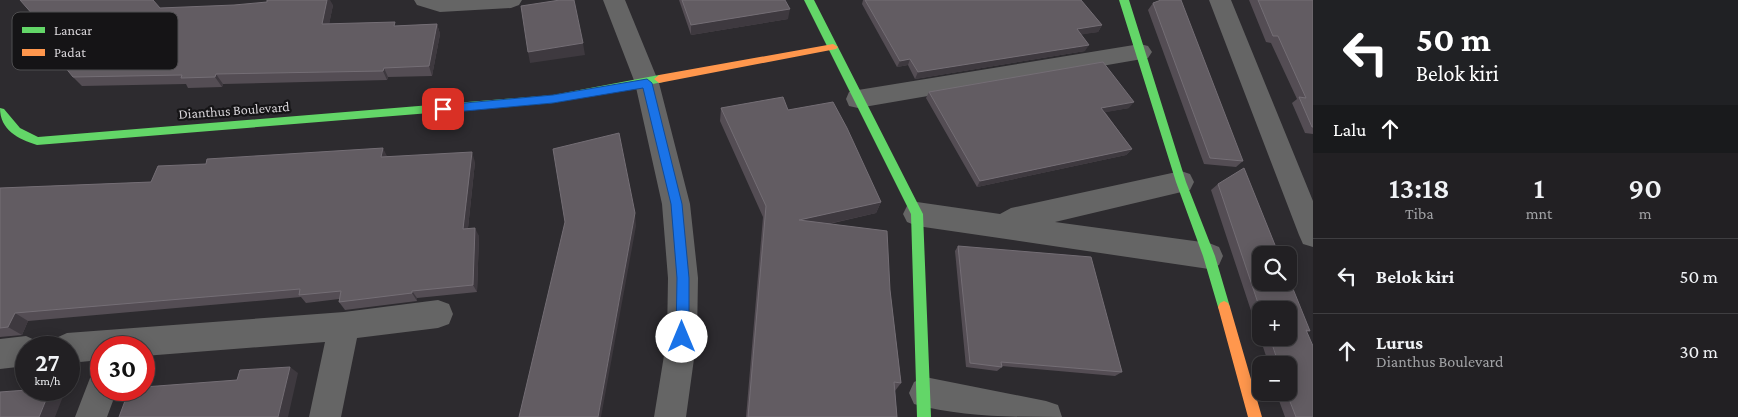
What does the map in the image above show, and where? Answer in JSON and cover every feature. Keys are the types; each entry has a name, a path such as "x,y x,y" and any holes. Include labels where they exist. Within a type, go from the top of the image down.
{"street":[{"path":"432,2 507,0"},
{"path":"614,0 647,83 676,204 683,278 682,337 670,417"},
{"path":"810,0 917,214 925,405 1046,417"},
{"path":"1124,0 1181,182 1209,256 1255,417"},
{"path":"1220,0 1303,189 1313,235"},
{"name":"Dianthus Boulevard","path":"0,112 16,131 37,141 553,99 833,47"},
{"path":"858,99 1140,52"},
{"path":"995,224 1181,182"},
{"path":"917,214 1209,256"},
{"path":"155,342 344,326 438,314"},
{"path":"325,417 344,326"},
{"path":"0,354 15,352"},
{"path":"91,417 97,401"}],"building":[{"path":"20,0 153,0 160,8 234,5 267,2 267,0 327,0 322,24 395,22 394,26 437,24 429,66 384,68 383,71 216,74 215,77 181,78 182,75 73,77 67,70 178,70 178,12 30,12"},
{"path":"560,0 574,0 583,43 528,52 521,6"},
{"path":"682,0 785,0 790,9 691,25"},
{"path":"865,0 1081,0 1102,25 1077,29 1089,45 918,72 910,59 900,61"},
{"path":"1161,0 1181,0 1243,161 1210,158 1153,3"},
{"path":"1258,0 1313,0 1313,127 1299,97 1306,98 1278,36 1273,36"},
{"path":"1103,62 1134,102 1101,108 1132,149 980,181 929,92"},
{"path":"783,97 788,110 833,102 881,202 799,220 887,231 890,290 901,383 894,382 897,417 748,417 766,206 721,108"},
{"path":"619,133 635,213 598,417 519,417 565,222 553,149"},
{"path":"383,148 381,157 472,152 463,229 475,228 473,285 412,291 412,293 339,302 341,291 299,295 300,289 15,313 8,327 0,328 0,188 151,182 158,166 206,164 207,159"},
{"path":"1244,168 1275,246 1252,246 1252,285 1218,184"},
{"path":"958,246 1091,257 1122,372 1001,362 1002,367 970,363"},
{"path":"1254,291 1294,291 1310,331 1306,330 1313,346 1313,417 1296,417 1290,401 1297,401 1297,356 1276,356 1273,346 1297,346 1297,301 1257,301"},
{"path":"290,367 278,417 119,417 125,401 155,401 155,386 237,380 240,370"},
{"path":"15,391 15,401 46,401 39,417 0,417 0,392"}],"traffic: fast":[{"path":"809,0 917,214 924,417"},
{"path":"1124,0 1181,182 1209,256 1224,307"},
{"path":"0,112 16,131 37,141 553,99 659,79"}],"traffic: slow":[{"path":"659,79 833,47"},
{"path":"1224,307 1255,417"}],"route":[{"path":"443,109 553,99 647,83 676,204 683,278 682,337"}]}
